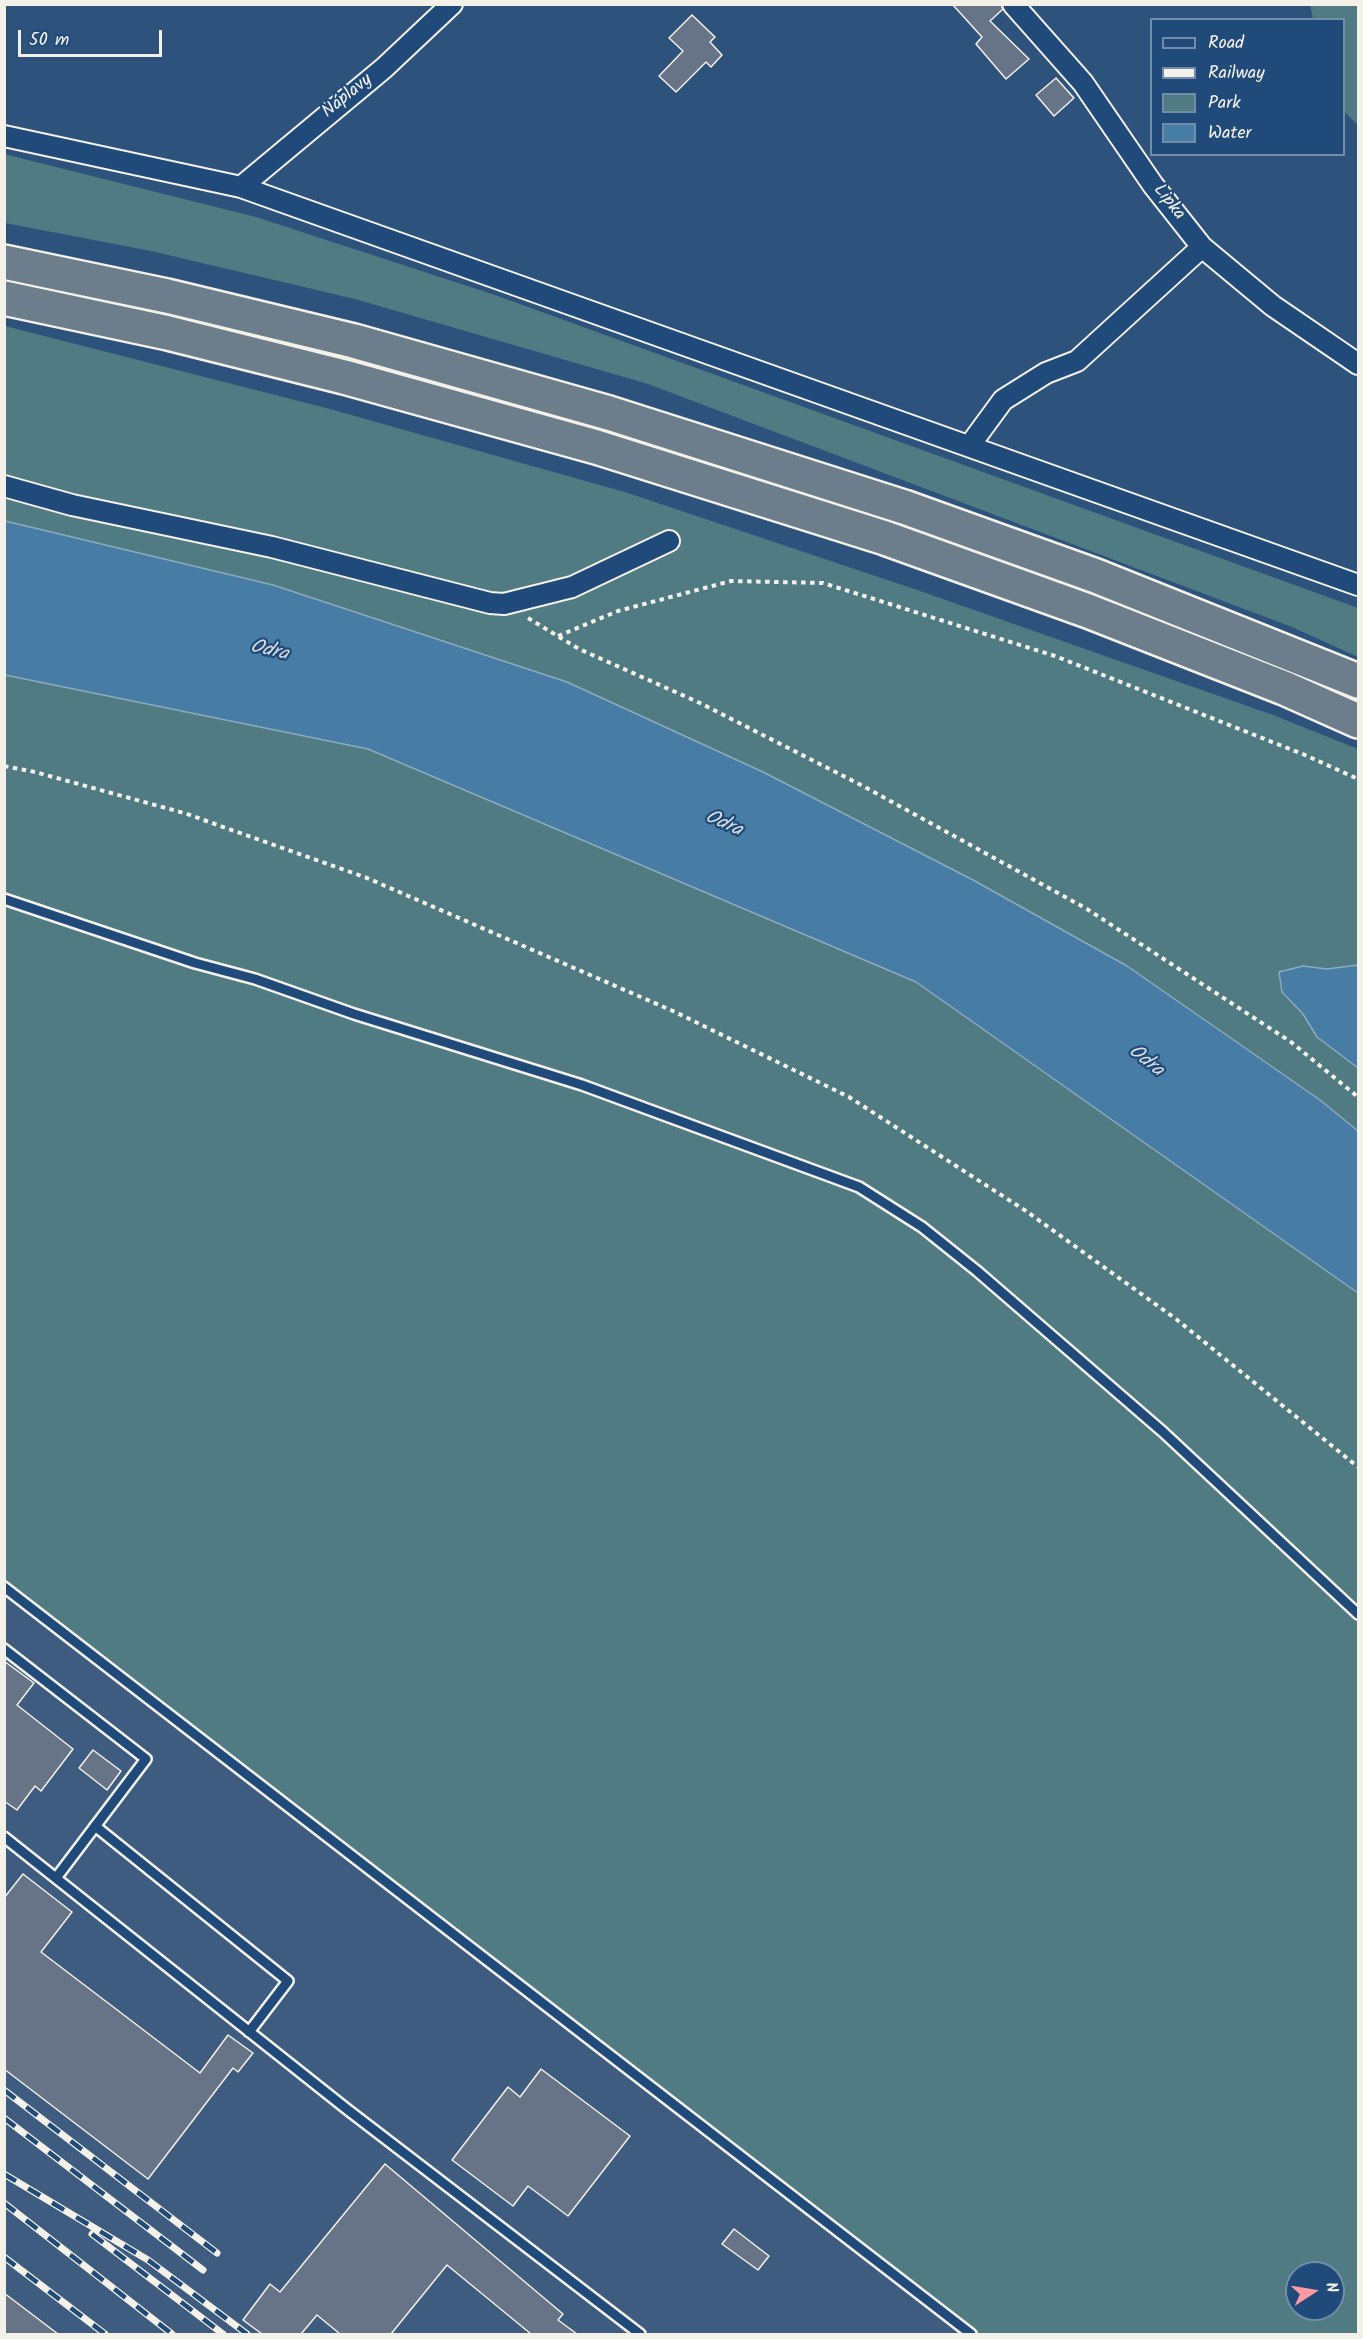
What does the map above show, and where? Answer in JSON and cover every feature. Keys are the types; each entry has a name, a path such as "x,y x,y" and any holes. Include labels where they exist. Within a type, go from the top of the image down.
{"highway":[{"path":"4,262 167,296 354,341 609,413 904,507 1096,576 1359,681"},
{"path":"4,298 168,333 322,372 596,447 942,558 1099,615 1284,688 1359,721"}],"street":[{"name":"Náplavy","path":"241,187 384,68 452,4"},
{"name":"Lipka","path":"1013,4 1083,83 1153,185 1202,247 1273,306 1359,364"},
{"path":"4,136 241,187 1359,585"},
{"path":"970,445 1003,400 1046,373 1077,361 1202,247"},
{"path":"4,486 72,505 272,547 490,603 504,604 572,587 669,541"}],"lane":[{"path":"4,899 195,963 255,979 354,1014 582,1085 859,1187 922,1227 977,1271 1163,1432 1359,1614"},
{"path":"4,1587 971,2334"},
{"path":"4,1649 146,1759 56,1878"},
{"path":"95,1826 288,1981 249,2032"},
{"path":"4,1837 249,2032 640,2334"}],"path":[{"path":"558,636 618,611 731,581 823,583 1055,656 1305,754 1359,779"},
{"path":"504,604 579,649 700,703 863,786 1087,909 1291,1042 1359,1097"},
{"path":"4,766 35,772 184,813 367,878 673,1011 849,1097 1045,1224 1176,1319 1359,1467"}],"shaded area":[{"path":"5,1587 972,2334 5,2334"}],"green space":[{"path":"1310,5 1358,5 1358,125 1345,112 1345,18 1313,18"},
{"path":"4,154 256,217 495,295 1358,608 1358,657 1292,627 648,384 355,299 151,251 5,223"},
{"path":"5,326 330,409 628,493 923,592 1273,715 1358,749 1358,965 1327,969 1303,966 1279,973 1282,992 1303,1014 1317,1037 1358,1068 1358,1131 1320,1100 1127,966 973,880 763,772 567,682 273,585 5,521"},
{"path":"4,675 368,749 916,982 1358,1293 1358,2334 971,2334 5,1587"}],"water":[{"name":"Odra","path":"5,521 273,585 567,682 763,772 973,880 1127,966 1320,1100 1358,1131 1358,1293 916,982 368,749 5,675"},
{"path":"1358,965 1358,1068 1317,1037 1303,1014 1282,992 1279,972 1303,966 1327,969"}],"building":[{"path":"952,4 1001,4 1003,9 990,21 1029,59 1006,79 976,44 982,37"},
{"path":"692,15 715,37 710,42 722,55 711,67 706,62 676,92 659,76 683,51 669,38"},
{"path":"1056,78 1074,98 1054,116 1036,95"},
{"path":"4,1661 34,1683 17,1705 73,1749 41,1791 35,1786 17,1810 4,1801"},
{"path":"93,1750 121,1771 107,1790 79,1768"},
{"path":"23,1874 72,1912 41,1952 200,2073 228,2035 253,2053 238,2072 233,2068 148,2179 4,2069 4,1898"},
{"path":"541,2069 630,2136 568,2216 528,2186 513,2206 452,2160 508,2087 520,2097"},
{"path":"385,2164 563,2314 558,2320 577,2334 531,2334 447,2265 391,2334 340,2334 317,2315 301,2334 262,2334 243,2320 270,2284 280,2292"},
{"path":"734,2229 769,2256 758,2270 722,2244"},
{"path":"4,2293 58,2334 4,2334"}],"railway":[{"path":"4,2090 217,2253"},
{"path":"4,2118 203,2270"},
{"path":"4,2174 148,2260 247,2334"},
{"path":"4,2203 172,2334"},
{"path":"92,2234 223,2334"},
{"path":"4,2257 105,2334"}]}
